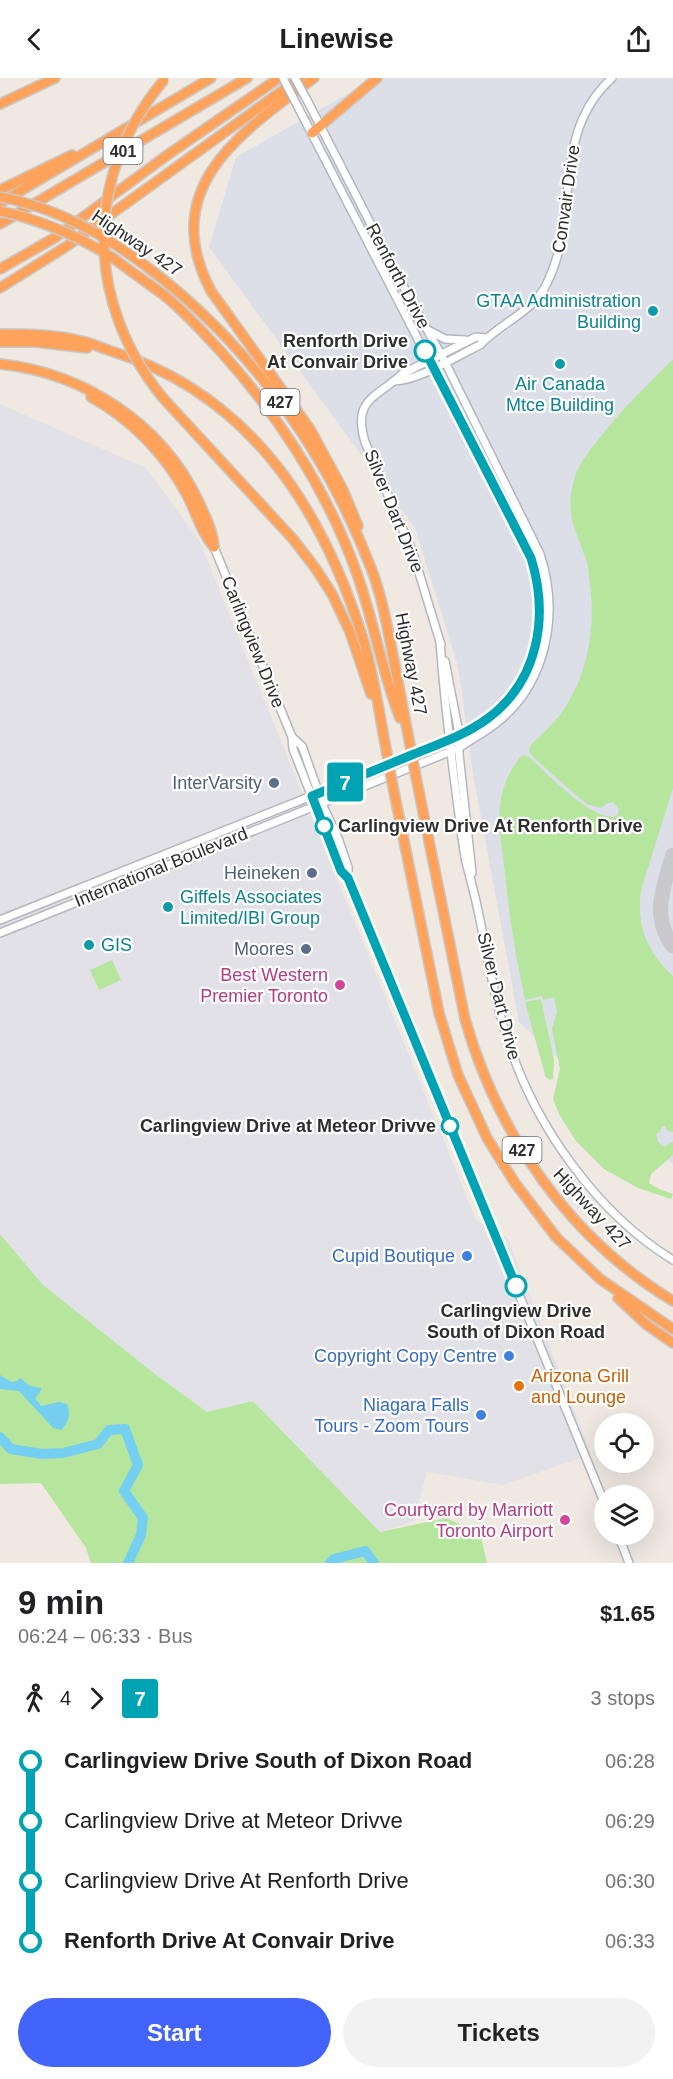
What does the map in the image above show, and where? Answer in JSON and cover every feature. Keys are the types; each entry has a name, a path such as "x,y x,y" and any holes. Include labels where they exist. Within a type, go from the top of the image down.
{"highway":[{"path":"0,103 42,78"},
{"path":"0,103 55,78"},
{"name":"401","path":"0,203 211,78"},
{"name":"401","path":"0,224 247,78"},
{"path":"0,269 56,237 166,156 281,78"},
{"path":"0,288 67,246 300,78"},
{"path":"314,78 232,142 213,167 202,189 196,209 194,226 196,251 205,280 217,301 298,411 327,458 351,507 371,568"},
{"path":"312,133 377,78"},
{"path":"165,79 137,116 118,157 107,201 104,238 106,276 117,320 136,361 163,398 293,539 324,580 350,632 384,738"},
{"path":"0,190 120,132"},
{"name":"Highway 427","path":"0,197 26,203 90,229 148,267 201,311 262,378 322,466 371,568 384,612 465,1019 472,1045 495,1102 532,1167 573,1218 630,1272 673,1301"},
{"path":"0,211 63,231 113,258 165,296 203,332 273,414 298,453 344,539 367,604 391,692 410,747"},
{"name":"427","path":"0,334 81,340 154,366 179,379 210,399 259,445 301,500 321,536 350,600 369,660 434,994 449,1050 465,1090 487,1138 515,1183 556,1237 600,1279 673,1329"},
{"path":"0,342 34,342 108,350"},
{"path":"0,364 30,368 69,380 103,397 137,422 170,456 188,480 213,535 214,548"},
{"path":"0,369 41,377 71,387 95,399 129,423 156,449 171,470 188,496 206,538 214,548"},
{"path":"600,1279 636,1316 673,1343"}],"main road":[{"name":"Renforth Drive","path":"281,78 312,133 522,538 537,578 541,603 540,622 532,659 516,689 489,718 450,740 315,795"},
{"name":"Renforth Drive","path":"295,78 445,362 540,554 550,592 549,627 545,647 531,683 521,698 494,725 455,750 319,804"},
{"name":"Convair Drive","path":"394,381 404,381 480,345 486,338 514,320 531,305 546,285 562,244 570,162 576,134 589,105 612,78"},
{"path":"426,328 445,339 470,340"},
{"name":"Convair Drive","path":"361,414 377,392 402,374 476,337 486,338"},
{"name":"Silver Dart Drive","path":"361,414 365,442 413,553 440,642 450,679 459,736 455,750"},
{"name":"Carlingview Drive","path":"214,548 292,737 302,746 315,795 348,867 348,878 597,1485"},
{"name":"Silver Dart Drive","path":"440,642 450,740 455,750 474,889 497,1003 508,1043 522,1080 560,1148 611,1210 660,1252 673,1260"},
{"name":"International Boulevard","path":"0,920 315,795"},
{"name":"International Boulevard","path":"0,933 319,804"},
{"path":"622,1545 629,1563"}],"shaded area":[{"path":"376,78 673,78 673,1164 519,1022 473,774 458,666 415,528 209,247 236,157"},
{"path":"0,404 146,468 199,540 476,1220 508,1238 591,1454 503,1485 427,1472 414,1521 380,1532 253,1401 207,1412 42,1285 0,1234"}],"green space":[{"path":"673,359 673,788 641,890 640,903 645,938 656,957 673,976 673,1132 662,1126 660,1132 656,1134 658,1142 664,1147 673,1142 673,1155 651,1174 649,1183 673,1194 671,1199 638,1188 604,1169 576,1141 559,1114 553,1099 560,1069 552,1029 557,1011 554,997 543,1000 542,996 525,1000 509,905 501,842 500,812 505,783 522,755 529,757 569,794 592,810 614,817 618,814 619,809 613,802 601,808 587,804 531,755 529,750 531,745 557,719 569,701 583,669 590,636 592,602 588,568 572,520 571,510 572,487 576,474 586,456 607,429"},
{"path":"112,960 121,980 99,990 90,970"},
{"path":"541,999 554,1060 553,1079 550,1080 545,1076 525,1002"},
{"path":"0,1234 43,1285 207,1412 253,1401 380,1532 446,1518 480,1533 487,1563 91,1563 86,1548 41,1483 0,1484"}],"water":[{"path":"0,1375 11,1382 20,1378 30,1386 41,1388 35,1398 41,1406 59,1402 67,1404 69,1411 64,1427 61,1430 53,1428 19,1391 0,1389"}],"waterway":[{"path":"0,1437 11,1449 42,1454 63,1453 98,1444 109,1430 125,1429 138,1465 124,1491 143,1518 141,1535 128,1563"},
{"path":"330,1563 334,1559 365,1551 374,1563"}],"taxiway":[{"path":"673,855 661,902 662,924 673,946"}],"bus line":[{"name":"7","path":"425,351 531,558 541,603 536,646 532,659 516,689 503,705 473,729 312,796 341,871 348,878 516,1286"}],"place":[{"name":"GTAA Administration Building","path":"653,311"},
{"name":"Renforth Drive At Convair Drive","path":"425,351"},
{"name":"Air Canada Mtce Building","path":"560,364"},
{"name":"InterVarsity","path":"274,783"},
{"name":"Carlingview Drive At Renforth Drive","path":"324,826"},
{"name":"Heineken","path":"312,873"},
{"name":"Giffels Associates Limited/IBI Group","path":"168,907"},
{"name":"GIS","path":"89,945"},
{"name":"Moores","path":"306,949"},
{"name":"Best Western Premier Toronto","path":"340,985"},
{"name":"Carlingview Drive at Meteor Drivve","path":"450,1126"},
{"name":"Cupid Boutique","path":"467,1256"},
{"name":"Carlingview Drive South of Dixon Road","path":"516,1286"},
{"name":"Copyright Copy Centre","path":"509,1356"},
{"name":"Arizona Grill and Lounge","path":"519,1386"},
{"name":"Niagara Falls Tours - Zoom Tours","path":"481,1415"},
{"name":"Courtyard by Marriott Toronto Airport","path":"565,1520"}]}
